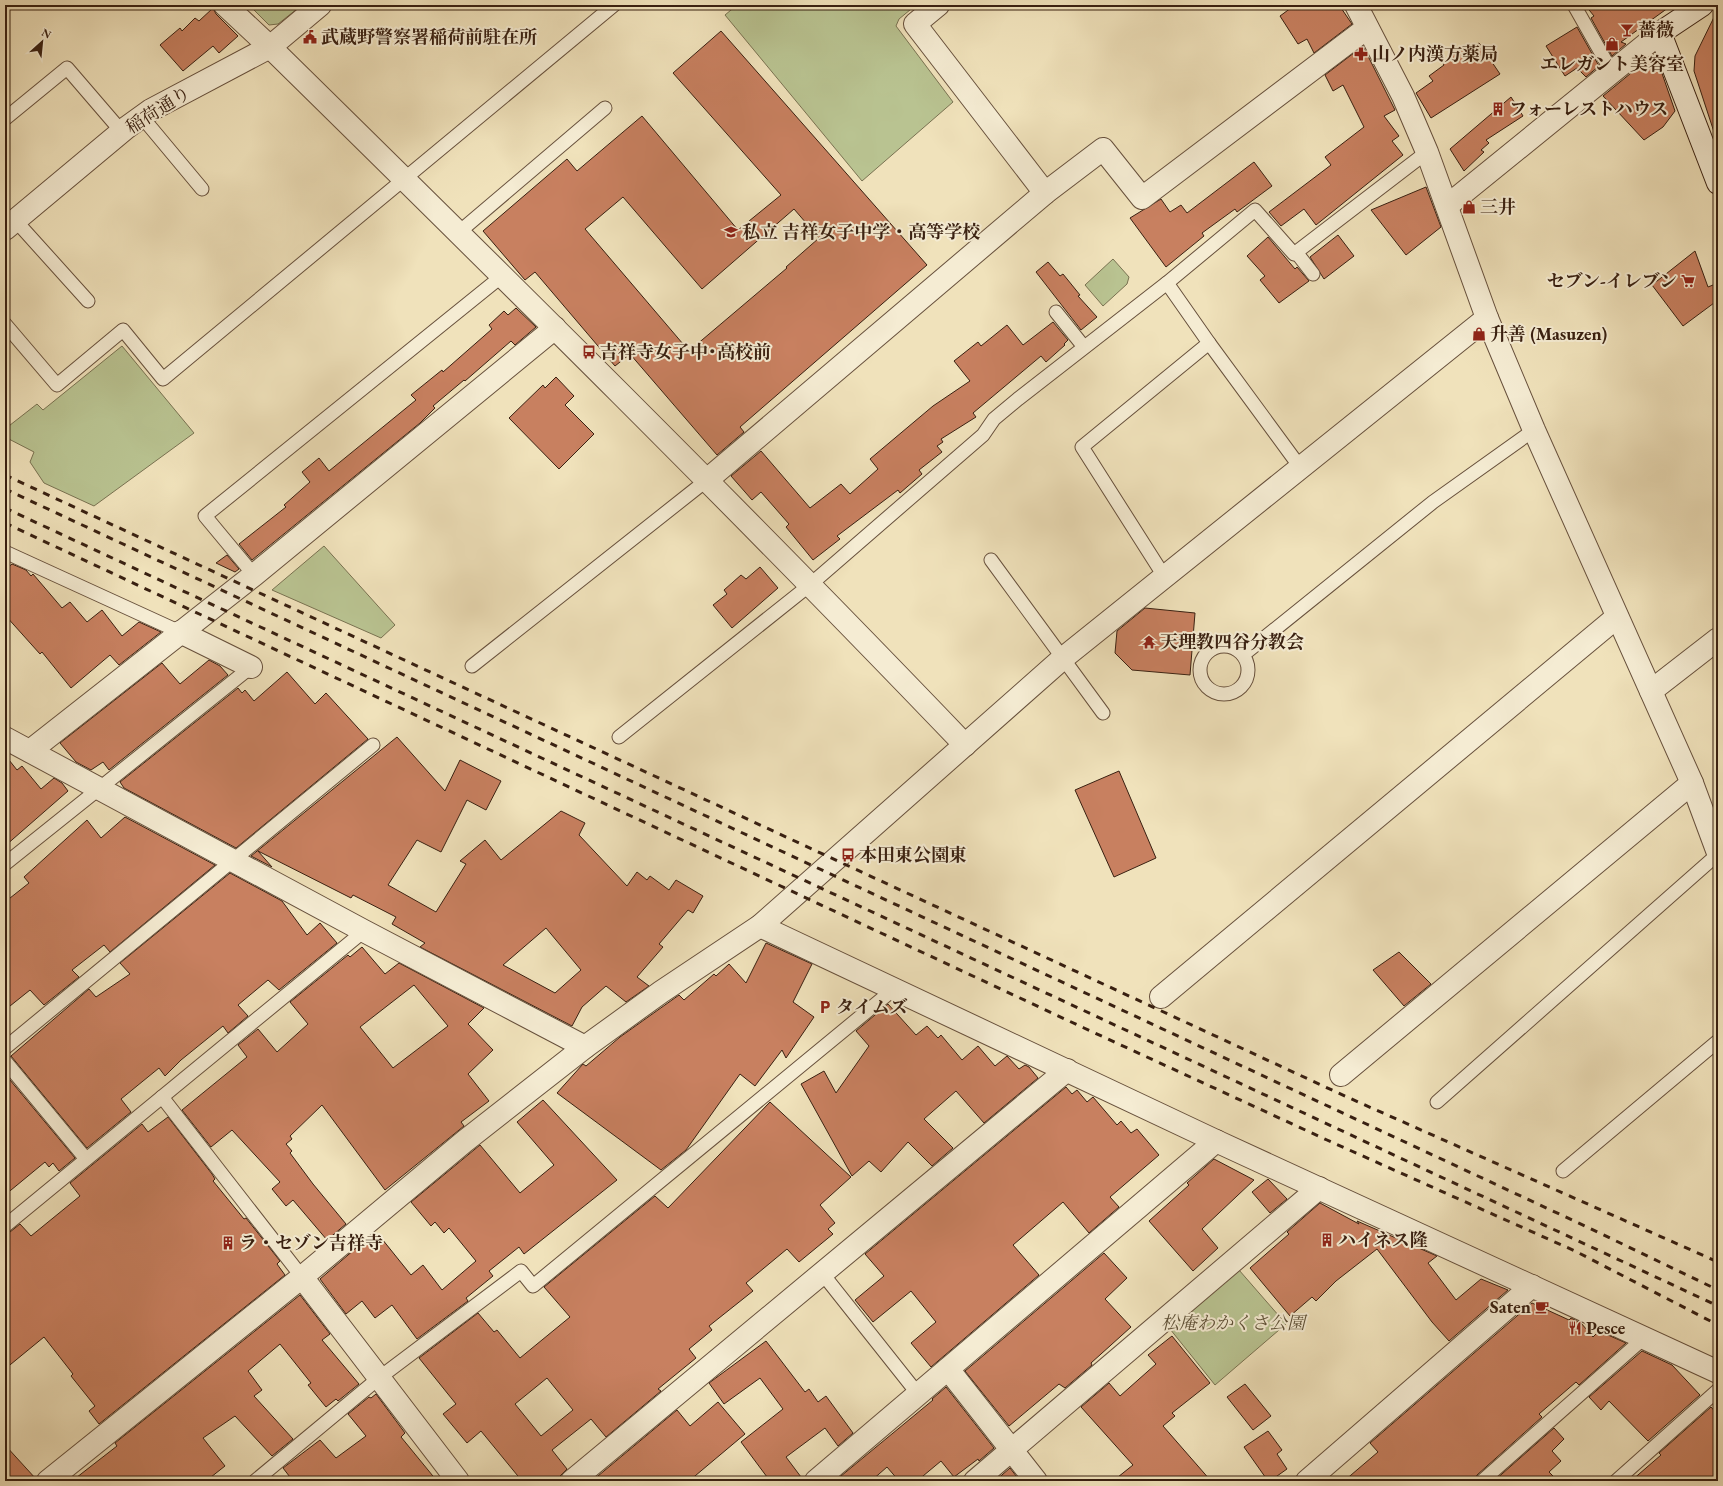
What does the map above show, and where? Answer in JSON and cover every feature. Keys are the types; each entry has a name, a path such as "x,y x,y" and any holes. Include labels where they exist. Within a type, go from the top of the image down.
{"street":[{"path":"225,5 270,47 555,328 811,584 965,745"},
{"name":"稲荷通り","path":"10,224 142,117 270,47 320,5"},
{"path":"938,5 915,24 1045,193"},
{"path":"1356,5 1403,96 1427,152 1487,318 1534,430 1692,783 1718,854"},
{"path":"1447,206 1660,33 1702,5"},
{"path":"707,480 1045,193 1103,149 1142,198 1367,28"},
{"path":"1660,33 1718,183"},
{"path":"48,1481 302,1278 465,1141 585,1047 661,992 760,926 1062,659 1487,318"},
{"path":"30,752 254,575 555,328"},
{"path":"1161,997 1617,617"},
{"path":"180,632 251,667"},
{"path":"1651,691 1718,639"},
{"path":"5,738 364,931 585,1047"},
{"path":"1341,1075 1692,783"},
{"path":"760,926 1216,1141 1718,1372"},
{"path":"572,1481 1067,1070"},
{"path":"816,1481 1216,1141"},
{"path":"975,1481 1319,1188"},
{"path":"302,1278 458,1481"},
{"path":"1307,1481 1532,1286"},
{"path":"948,1369 1036,1481"}],"lane":[{"path":"5,324 57,385 123,330 163,379 403,178 614,5"},
{"path":"1574,5 1612,72"},
{"path":"6,118 67,68 122,132"},
{"path":"458,233 605,108"},
{"path":"142,117 202,189"},
{"path":"619,737 811,584 983,435 994,419 1167,283 1255,210 1294,254 1427,152"},
{"path":"10,224 88,301"},
{"path":"1296,252 1313,274"},
{"path":"254,575 205,516 502,276"},
{"path":"1167,283 1300,467"},
{"path":"1056,312 1084,347"},
{"path":"1164,576 1082,447 1209,343"},
{"path":"1243,656 1433,502 1534,430"},
{"path":"472,666 707,480"},
{"path":"5,552 180,632"},
{"path":"991,560 1103,713"},
{"path":"5,864 101,789 251,667"},
{"path":"5,1048 373,745"},
{"path":"1437,1102 1718,854"},
{"path":"5,1226 364,931"},
{"path":"256,1481 379,1378 521,1271 533,1286 894,989"},
{"path":"1563,1171 1718,1041"},
{"path":"5,1060 86,1159"},
{"path":"162,1097 302,1278"},
{"path":"822,1273 918,1394"},
{"path":"1482,1481 1644,1338"},
{"path":"1616,1481 1718,1390"}],"green space":[{"path":"249,5 302,5 278,24 269,25"},
{"path":"737,5 916,5 899,19 896,26 953,102 862,181 725,15"},
{"path":"1113,259 1129,277 1127,284 1103,306 1085,285"},
{"path":"122,346 194,433 94,506 44,483 30,462 34,452 5,437 5,429 37,404 43,410"},
{"path":"324,546 395,625 381,638 272,590"},
{"name":"松庵わかくさ公園","path":"1239,1270 1286,1324 1215,1385 1170,1329"}],"building":[{"path":"1295,5 1339,5 1352,24 1314,53 1307,39 1298,44 1280,16"},
{"path":"1585,5 1672,5 1621,42 1626,44 1612,56 1591,18 1594,16"},
{"path":"213,8 216,14 238,36 219,53 213,46 183,71 160,45 180,28 182,31 195,18 199,21"},
{"path":"1718,9 1718,131 1714,132 1694,71 1695,56"},
{"path":"1577,27 1599,66 1586,77 1577,68 1565,76 1546,46"},
{"path":"721,31 927,265 740,427 744,432 717,455 630,354 615,366 535,272 525,280 483,231 567,159 577,171 642,116 738,230 781,195 673,73","holes":["623,197 702,289 794,209 819,238 786,267 787,268 689,351 585,229"]},
{"path":"1479,43 1500,74 1431,118 1416,93 1433,81 1429,76 1444,65 1442,62 1466,46 1468,50"},
{"path":"1363,46 1395,110 1384,116 1399,136 1392,141 1403,155 1316,225 1304,209 1281,226 1269,212 1331,165 1325,157 1364,127 1343,85 1333,91 1325,75"},
{"path":"1653,55 1656,56 1675,111 1663,127 1644,140 1603,96"},
{"path":"1511,97 1523,116 1486,140 1489,143 1481,150 1484,152 1464,171 1450,149"},
{"path":"1254,162 1272,186 1237,212 1235,209 1202,233 1204,236 1166,267 1130,218 1161,199 1170,212 1181,205 1187,213"},
{"path":"1426,187 1441,227 1406,255 1371,210"},
{"path":"1338,235 1354,256 1324,279 1310,257"},
{"path":"1268,237 1295,269 1297,267 1309,281 1279,303 1260,280 1265,276 1247,256"},
{"path":"1695,251 1708,287 1718,283 1718,300 1683,326 1652,285"},
{"path":"1048,262 1060,276 1063,274 1080,295 1078,296 1097,317 1081,330 1036,272"},
{"path":"516,308 536,327 515,345 511,341 465,381 464,380 433,406 435,408 420,423 252,560 239,544 286,507 284,505 310,482 302,472 319,458 329,471 416,400 411,395 442,370 443,372 492,329 489,325 504,311 508,315"},
{"path":"1053,322 1068,340 1064,344 1065,345 1046,362 1041,356 973,413 976,417 941,439 943,442 937,446 942,452 919,470 922,474 900,493 898,490 837,536 840,539 813,560 786,527 789,524 761,492 752,500 731,476 761,451 810,508 841,484 850,494 878,469 870,459 933,406 970,381 954,361 978,342 981,346 1007,325 1023,345"},
{"path":"556,377 574,396 565,405 594,434 559,469 509,418 543,385 545,388"},
{"path":"227,555 239,569 235,572 216,563"},
{"path":"12,564 26,570 31,576 33,574 62,608 70,602 87,622 102,610 122,636 139,622 161,632 119,665 110,655 71,688 42,652 40,654 5,615 5,570"},
{"path":"760,567 778,588 732,628 713,605 727,594 724,590 741,575 746,579"},
{"path":"1145,608 1195,613 1190,675 1132,670 1115,653 1117,631"},
{"path":"209,660 220,666 228,675 109,770 103,762 91,770 76,762 60,743 162,663 180,684"},
{"path":"287,672 315,704 326,693 368,739 236,848 124,788 120,782 238,688 242,693 245,690 254,701"},
{"path":"397,737 445,791 460,760 501,781 486,810 467,800 441,852 417,840 388,885 436,912 466,864 460,861 485,840 501,860 561,811 585,823 579,835 627,886 637,872 647,880 650,876 669,890 676,880 703,896 693,913 688,910 659,944 663,947 637,977 649,986 626,1002 606,986 582,1007 572,1026 420,947 425,943 392,924 396,917 353,895 351,898 258,851 272,867 251,856","holes":["546,928 581,970 555,993 503,965"]},
{"path":"5,755 17,770 22,766 41,789 54,778 62,783 68,791 5,846"},
{"path":"1119,771 1156,858 1114,877 1075,790"},
{"path":"125,817 215,865 110,952 104,945 72,970 79,977 44,1005 30,990 5,1010 5,902 29,883 24,877 87,820 101,838"},
{"path":"230,873 282,901 307,935 320,923 337,943 279,990 268,980 238,1005 248,1016 228,1033 223,1026 181,1060 165,1076 159,1068 121,1099 131,1112 87,1148 11,1056 89,989 96,997 130,974 120,963"},
{"path":"766,943 812,964 793,1002 814,1017 786,1058 782,1050 755,1086 740,1074 686,1150 661,1170 557,1093 583,1064 586,1066 620,1037 679,995 684,1000 714,974 716,976 729,964 746,983"},
{"path":"362,947 385,974 399,963 484,1008 468,1024 493,1050 468,1074 489,1101 461,1122 464,1126 385,1190 322,1105 290,1136 292,1139 286,1144 292,1151 290,1153 313,1184 346,1224 327,1240 293,1200 286,1206 272,1189 280,1182 232,1130 211,1147 182,1110 247,1057 238,1045 258,1029 277,1052 308,1024 290,1002 348,955 350,957","holes":["414,985 448,1026 393,1068 360,1027"]},
{"path":"1399,952 1431,984 1404,1006 1373,970"},
{"path":"888,1004 916,1035 927,1026 938,1038 941,1035 962,1060 978,1046 995,1066 1007,1056 1019,1069 1025,1065 1029,1067 1038,1078 984,1123 956,1091 924,1119 953,1148 932,1166 908,1142 881,1172 869,1161 852,1176 801,1084 824,1071 836,1093 869,1046 856,1031"},
{"path":"5,1074 75,1158 59,1171 53,1163 49,1167 45,1162 5,1195"},
{"path":"1066,1087 1072,1094 1077,1090 1087,1102 1093,1097 1117,1125 1121,1121 1131,1133 1137,1129 1159,1155 1110,1197 1119,1207 1089,1233 1063,1202 1013,1245 1039,1275 931,1367 911,1343 936,1322 911,1291 873,1322 855,1300 884,1276 865,1254"},
{"path":"543,1100 617,1180 524,1254 519,1247 489,1271 493,1276 466,1298 468,1301 417,1339 392,1305 375,1318 362,1301 346,1314 320,1279 362,1243 364,1245 378,1234 411,1275 423,1265 442,1290 476,1261 449,1228 444,1233 435,1222 431,1226 411,1202 480,1145 520,1193 554,1165 517,1122"},
{"path":"770,1102 851,1177 820,1205 835,1223 828,1229 833,1234 799,1262 787,1249 746,1283 753,1291 709,1326 712,1330 689,1349 696,1358 658,1389 661,1391 606,1437 591,1419 552,1450 567,1469 560,1476 560,1481 522,1481 481,1431 467,1443 443,1414 456,1404 419,1358 478,1313 494,1332 497,1330 520,1358 570,1317 544,1287 655,1196 668,1208","holes":["547,1378 573,1410 541,1436 515,1404"]},
{"path":"168,1117 212,1174 215,1179 213,1181 244,1219 246,1218 280,1261 277,1264 285,1275 99,1424 89,1411 95,1406 71,1376 73,1374 44,1337 5,1369 5,1234 20,1224 31,1236 80,1196 70,1183 142,1124 148,1132"},
{"path":"1214,1159 1254,1180 1202,1229 1218,1248 1193,1271 1149,1221 1189,1185 1187,1183"},
{"path":"1268,1179 1287,1199 1270,1213 1252,1192"},
{"path":"1320,1203 1359,1224 1357,1221 1437,1256 1428,1263 1456,1300 1481,1279 1508,1290 1449,1341 1432,1322 1377,1249 1336,1281 1316,1301 1312,1297 1290,1316 1250,1268 1289,1234 1287,1232"},
{"path":"1104,1253 1127,1278 1105,1299 1131,1327 1091,1363 1092,1365 1065,1388 1059,1384 1009,1426 965,1371"},
{"path":"300,1295 330,1334 322,1340 359,1384 338,1401 336,1399 326,1407 308,1385 311,1383 280,1344 248,1371 262,1390 254,1396 293,1439 272,1456 235,1416 203,1438 225,1466 206,1481 72,1481 117,1446 115,1443"},
{"path":"1532,1303 1569,1320 1571,1318 1581,1323 1593,1337 1599,1331 1626,1343 1579,1385 1576,1382 1539,1414 1542,1417 1477,1475 1474,1481 1344,1481 1378,1452 1370,1443"},
{"path":"1172,1336 1210,1383 1172,1413 1175,1416 1163,1426 1211,1481 1113,1481 1133,1465 1081,1407 1109,1383 1120,1396 1156,1364 1148,1355"},
{"path":"766,1341 805,1392 809,1389 818,1402 826,1396 853,1433 838,1446 825,1428 786,1457 804,1481 770,1481 741,1442 783,1409 760,1378 724,1404 709,1383"},
{"path":"1642,1351 1672,1365 1700,1395 1648,1441 1609,1401 1601,1410 1589,1397"},
{"path":"1245,1384 1271,1416 1253,1430 1227,1397"},
{"path":"946,1387 994,1448 979,1461 978,1459 954,1477 941,1461 917,1481 899,1481 887,1467 871,1481 835,1481 933,1400 932,1399"},
{"path":"376,1394 405,1433 401,1437 437,1481 293,1481 283,1468 320,1440 336,1458 366,1436 348,1414 369,1397 371,1398"},
{"path":"718,1402 745,1434 689,1481 592,1481 677,1410 690,1426"},
{"path":"1711,1407 1718,1415 1718,1481 1631,1481 1661,1455 1659,1453"},
{"path":"1554,1428 1564,1439 1552,1451 1561,1461 1549,1472 1558,1481 1494,1481"},
{"path":"1268,1431 1282,1450 1277,1454 1287,1469 1270,1481 1268,1481 1244,1447"},
{"path":"5,1445 36,1479 36,1481 5,1481"},
{"path":"1010,1468 1020,1481 995,1481"}],"railway":[{"path":"5,475 1347,1097 1718,1262"},
{"path":"5,489 1585,1226 1718,1290"},
{"path":"5,508 1718,1306"},
{"path":"5,523 1084,1028 1327,1140 1575,1251 1718,1325"}],"place":[{"name":"薔薇","path":"1627,30"},
{"name":"武蔵野警察署稲荷前駐在所","path":"310,37"},
{"name":"エレガント美容室","path":"1612,44"},
{"name":"山ノ内漢方薬局","path":"1361,54"},
{"name":"フォーレストハウス","path":"1498,109"},
{"name":"三井","path":"1469,207"},
{"name":"私立 吉祥女子中学・高等学校","path":"731,232"},
{"name":"セブン-イレブン","path":"1688,281"},
{"name":"升善 (Masuzen)","path":"1479,334"},
{"name":"吉祥寺女子中･高校前","path":"589,352"},
{"name":"天理教四谷分教会","path":"1149,642"},
{"name":"本田東公園東","path":"848,855"},
{"name":"タイムズ","path":"825,1007"},
{"name":"ハイネス隆","path":"1327,1240"},
{"name":"ラ・セゾン吉祥寺","path":"228,1243"},
{"name":"Saten","path":"1542,1307"},
{"name":"Pesce","path":"1575,1328"}]}
